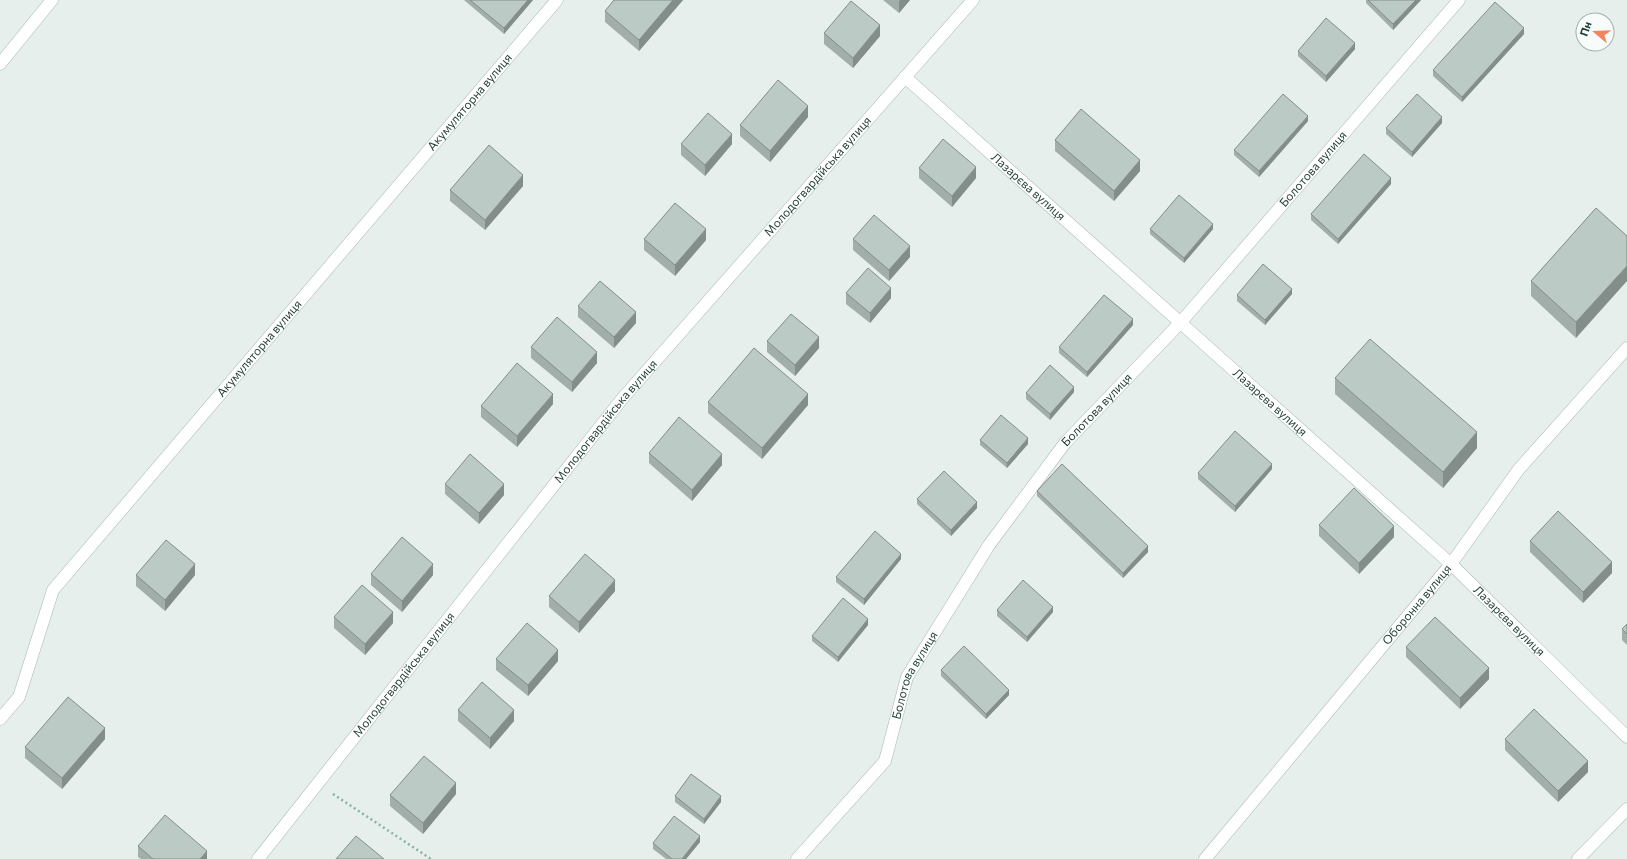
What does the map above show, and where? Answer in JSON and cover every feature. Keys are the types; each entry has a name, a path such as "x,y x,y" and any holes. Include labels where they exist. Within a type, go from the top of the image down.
{"street":[{"path":"0,64 52,0"},
{"name":"Акумуляторна вулиця","path":"0,719 19,696 53,590 557,0"},
{"name":"Молодогвардійська вулиця","path":"258,859 622,399 973,0"},
{"name":"Болотова вулиця","path":"797,859 885,761 907,677 988,545 1065,443 1181,322 1459,0"},
{"name":"Лазарєва вулиця","path":"905,77 1451,564 1627,737"},
{"name":"Оборонна вулиця","path":"1205,859 1451,564 1519,470 1627,348"},
{"path":"1578,859 1627,809"}],"path":[{"path":"318,784 430,859"}],"building":[{"path":"470,0 528,0 504,28"},
{"path":"614,0 673,0 639,40 605,11"},
{"path":"1368,0 1416,0 1393,24"},
{"path":"851,1 880,25 853,58 824,33"},
{"path":"1495,2 1524,28 1462,97 1433,70"},
{"path":"1326,18 1355,43 1326,76 1298,51"},
{"path":"778,80 808,106 770,151 740,125"},
{"path":"1283,94 1308,116 1259,171 1234,150"},
{"path":"1417,94 1442,117 1412,152 1386,128"},
{"path":"1081,109 1140,160 1114,191 1055,140"},
{"path":"708,113 732,134 705,165 681,144"},
{"path":"943,139 976,167 952,196 919,168"},
{"path":"489,145 523,175 485,220 450,190"},
{"path":"1364,154 1391,178 1338,239 1311,214"},
{"path":"1179,195 1213,224 1184,258 1150,229"},
{"path":"675,203 706,229 675,265 644,239"},
{"path":"1596,208 1627,236 1627,266 1576,322 1531,281"},
{"path":"874,215 910,246 889,270 853,239"},
{"path":"1263,264 1292,289 1265,320 1237,295"},
{"path":"868,268 891,288 870,313 846,293"},
{"path":"600,281 636,312 614,337 578,306"},
{"path":"1104,295 1133,319 1087,372 1059,347"},
{"path":"791,314 819,337 795,365 767,341"},
{"path":"557,317 597,352 572,382 531,347"},
{"path":"1370,339 1477,432 1443,472 1335,378"},
{"path":"754,348 808,394 762,448 708,402"},
{"path":"517,363 553,394 517,436 481,406"},
{"path":"1050,365 1074,387 1050,414 1026,393"},
{"path":"1001,415 1028,438 1007,463 980,440"},
{"path":"679,417 722,454 692,490 649,453"},
{"path":"1235,431 1272,464 1235,506 1198,473"},
{"path":"470,454 504,484 479,513 445,484"},
{"path":"1062,464 1148,546 1123,573 1037,491"},
{"path":"944,471 977,502 951,530 917,499"},
{"path":"1354,488 1394,526 1359,563 1319,525"},
{"path":"1558,511 1612,562 1583,592 1530,541"},
{"path":"875,531 901,554 864,599 836,577"},
{"path":"402,537 433,564 402,601 371,574"},
{"path":"166,540 195,564 165,600 136,575"},
{"path":"585,554 615,580 579,622 549,596"},
{"path":"1023,580 1053,607 1027,637 997,610"},
{"path":"362,585 393,612 365,644 334,617"},
{"path":"843,598 868,619 838,657 812,636"},
{"path":"1435,617 1489,668 1460,698 1406,647"},
{"path":"527,623 558,650 528,685 496,659"},
{"path":"1627,624 1627,634 1622,629"},
{"path":"964,646 1009,690 986,714 941,670"},
{"path":"482,682 514,710 490,738 458,710"},
{"path":"68,697 105,728 62,778 25,747"},
{"path":"1534,709 1588,761 1558,791 1505,739"},
{"path":"424,756 456,783 423,823 390,795"},
{"path":"691,774 721,796 704,819 675,796"},
{"path":"165,815 207,851 200,859 153,859 138,846"},
{"path":"674,816 700,836 682,859 672,859 653,843"},
{"path":"356,836 384,859 336,859"}]}
